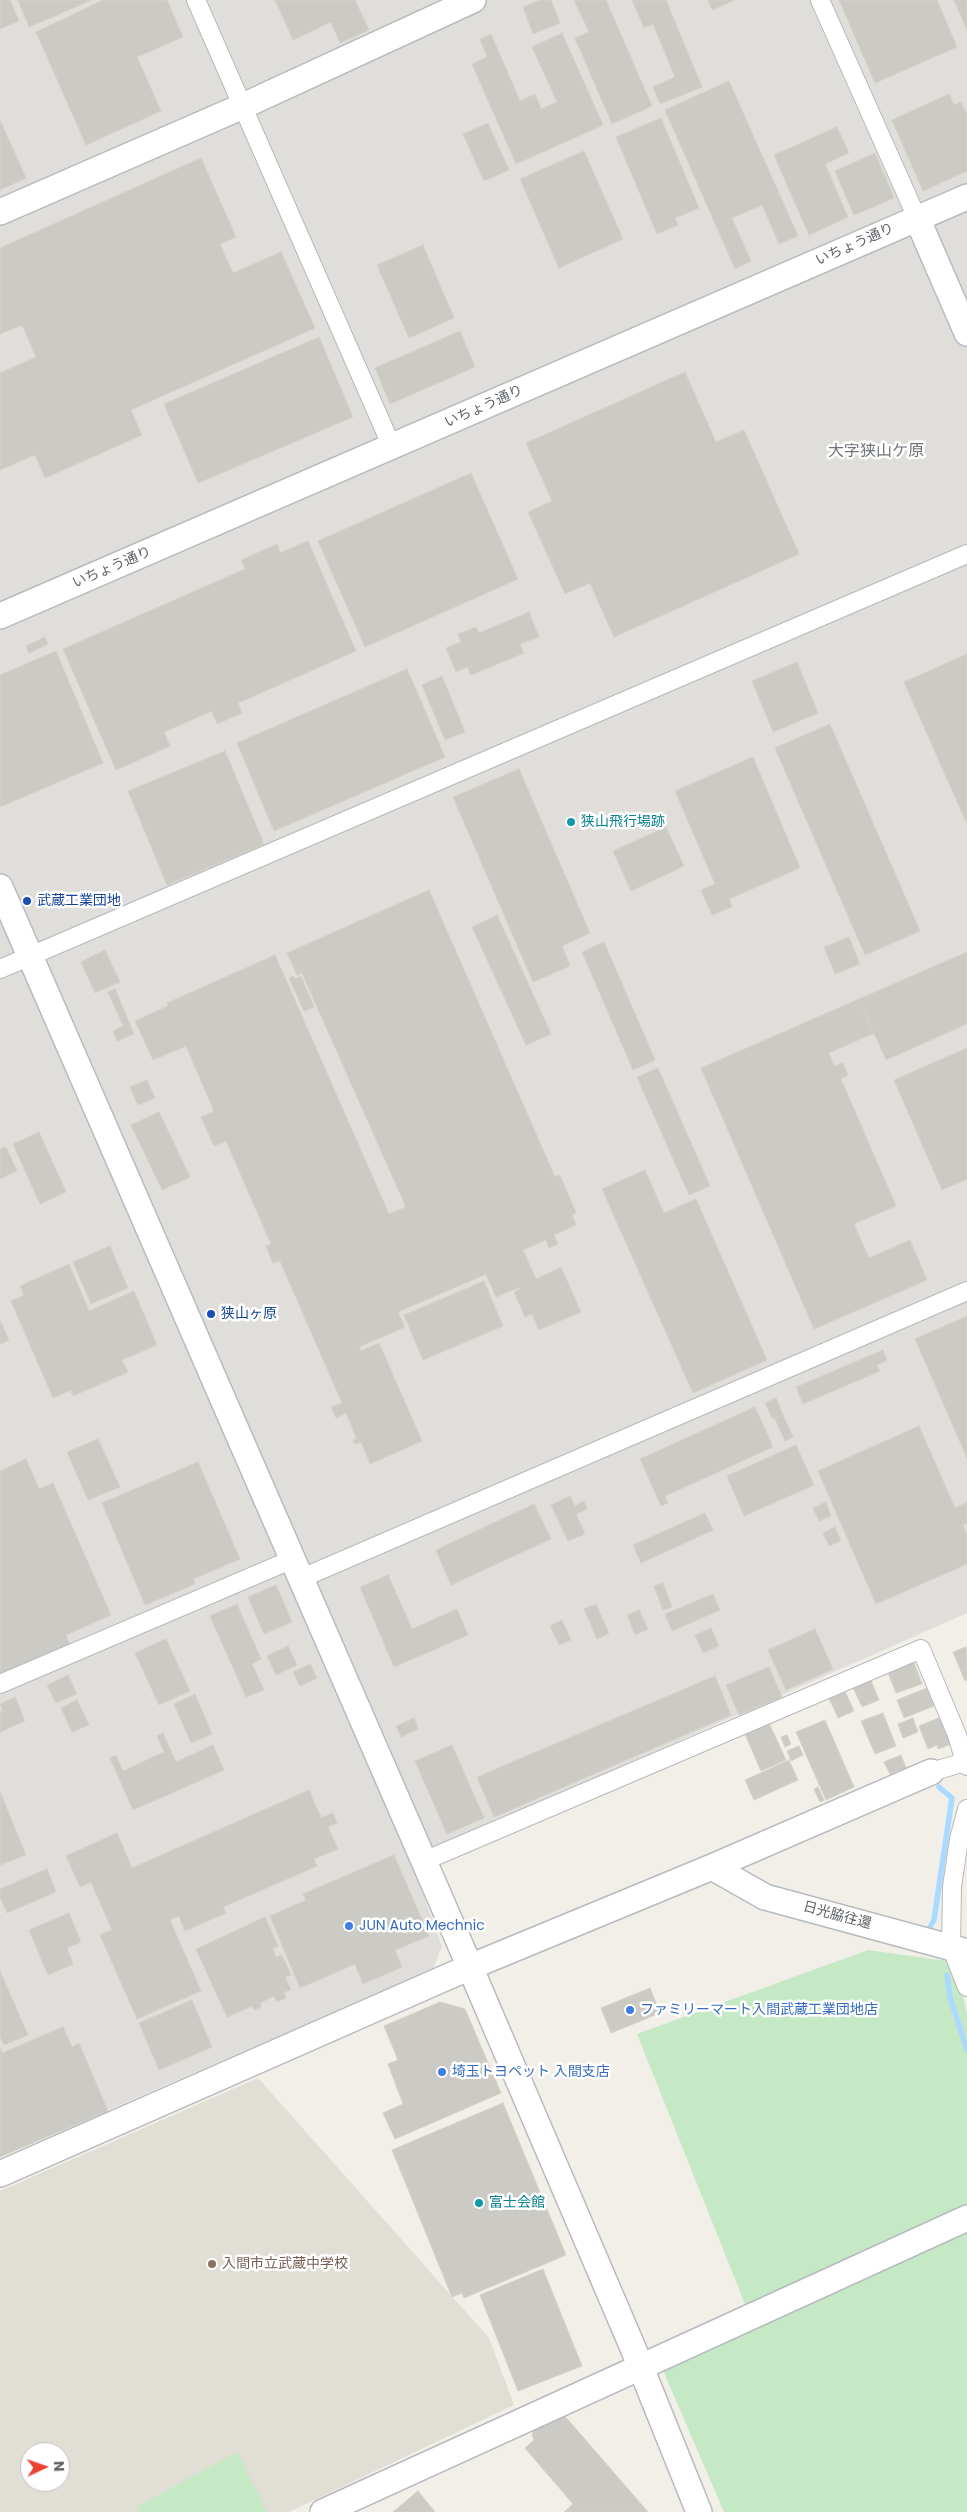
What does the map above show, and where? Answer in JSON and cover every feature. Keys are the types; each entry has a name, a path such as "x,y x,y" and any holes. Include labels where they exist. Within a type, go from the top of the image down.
{"street":[{"path":"196,0 392,447"},
{"path":"0,212 243,106 473,0"},
{"path":"820,0 967,334"},
{"name":"いちょう通り","path":"0,616 967,197"},
{"path":"0,969 967,554"},
{"path":"0,887 470,1967 640,2366 699,2512"},
{"path":"0,1684 297,1569 967,1291"},
{"path":"0,2174 470,1967 712,1867 931,1772 966,1764 957,1735 921,1649 424,1861"},
{"path":"967,1809 959,1839 952,1887 959,1949 967,1987"},
{"name":"日光脇往還","path":"712,1867 765,1897 959,1949"},
{"path":"323,2512 967,2218"}],"shaded area":[{"name":"武蔵工業団地","path":"0,0 967,0 967,1613 410,1860 442,1946 433,1969 0,2157"},
{"name":"入間市立武蔵中学校","path":"258,2078 489,2338 514,2405 289,2512 0,2512 0,2191"}],"green space":[{"path":"868,1950 954,1962 967,2013 967,2512 724,2512 662,2368 751,2319 637,2034"},
{"path":"237,2452 267,2512 139,2512 136,2507"}],"building":[{"path":"0,0 10,0 19,21 0,29"},
{"path":"18,0 92,0 29,27"},
{"path":"103,0 167,0 183,37 137,57 161,111 86,145 36,32"},
{"path":"275,0 355,0 369,30 340,43 331,22 293,40"},
{"path":"540,0 551,0 560,23 533,34 523,7"},
{"path":"574,0 606,0 652,106 612,124 575,38 589,32"},
{"path":"632,0 666,0 702,87 660,104 653,87 675,77 653,24 644,28"},
{"path":"708,0 735,0 712,10"},
{"path":"839,0 937,0 957,47 875,83"},
{"path":"954,0 967,0 967,30"},
{"path":"562,33 603,125 516,164 472,64 487,57 480,39 491,34 520,101 535,94 541,109 557,102 532,47"},
{"path":"729,81 798,236 779,244 762,205 732,218 751,261 735,269 665,110"},
{"path":"949,94 954,105 961,102 967,114 967,171 923,191 892,120"},
{"path":"661,118 699,208 675,218 678,225 657,234 616,137"},
{"path":"0,120 26,178 0,190"},
{"path":"488,123 509,170 484,181 463,134"},
{"path":"837,127 849,153 825,164 848,217 809,235 774,155"},
{"path":"584,151 623,239 559,268 520,179"},
{"path":"875,153 894,198 854,215 835,171"},
{"path":"201,158 236,237 220,244 233,273 281,252 315,328 131,410 142,435 45,478 35,455 0,470 0,373 36,357 22,325 0,334 0,248"},
{"path":"423,245 454,318 409,338 377,265"},
{"path":"460,331 475,367 390,404 375,368"},
{"path":"319,337 353,417 198,483 164,404"},
{"path":"685,372 716,442 744,430 799,554 614,637 590,583 565,594 528,512 552,501 526,443"},
{"path":"471,473 518,579 365,647 318,541"},
{"path":"308,541 356,651 238,703 242,713 217,724 212,711 164,732 170,746 116,770 63,649 245,569 241,560 277,544 280,553"},
{"path":"529,612 539,637 520,644 524,653 471,675 467,667 456,672 446,648 461,642 458,634 476,627 479,633"},
{"path":"45,637 48,644 29,653 26,646"},
{"path":"56,651 103,763 0,807 0,675"},
{"path":"967,654 967,824 904,682"},
{"path":"797,662 818,713 773,732 752,681"},
{"path":"407,669 445,757 274,831 237,743"},
{"path":"442,676 465,732 445,740 422,685"},
{"path":"830,724 920,931 865,955 775,748"},
{"path":"225,751 264,844 167,885 128,791"},
{"path":"753,757 800,868 729,899 732,907 712,915 701,890 715,884 675,791"},
{"path":"519,769 590,933 562,946 570,966 533,982 453,797"},
{"path":"666,827 684,866 631,891 613,851"},
{"path":"429,890 555,1177 560,1175 576,1213 572,1215 576,1225 554,1235 558,1244 549,1248 546,1240 523,1250 536,1279 561,1267 581,1312 539,1330 532,1314 525,1317 514,1292 520,1289 520,1287 496,1297 486,1274 398,1312 405,1327 359,1347 361,1351 379,1343 422,1441 370,1464 361,1442 355,1444 353,1440 357,1439 346,1413 336,1418 331,1407 342,1403 280,1261 273,1263 266,1246 271,1244 226,1141 214,1146 201,1117 214,1111 186,1046 153,1060 135,1021 168,1006 167,1003 275,955 389,1214 406,1207 302,973 297,975 287,953"},
{"path":"497,915 551,1034 526,1045 472,927"},
{"path":"849,937 860,964 835,974 824,947"},
{"path":"604,942 655,1060 633,1070 582,952"},
{"path":"105,950 120,982 95,993 81,962"},
{"path":"967,952 967,1024 886,1060 859,999"},
{"path":"294,976 295,979 301,976 314,1007 304,1011 289,978"},
{"path":"115,989 134,1034 117,1041 113,1031 123,1026 108,992"},
{"path":"859,999 874,1033 829,1053 834,1066 843,1063 848,1075 841,1079 896,1206 854,1224 869,1258 910,1240 927,1280 814,1329 701,1068"},
{"path":"967,1048 967,1179 942,1190 894,1080"},
{"path":"658,1068 710,1186 689,1195 637,1077"},
{"path":"147,1080 155,1098 138,1105 130,1087"},
{"path":"159,1112 190,1177 162,1190 131,1125"},
{"path":"39,1132 66,1192 40,1204 13,1144"},
{"path":"6,1147 17,1171 0,1179 0,1149"},
{"path":"645,1170 664,1213 696,1199 767,1360 693,1393 602,1189"},
{"path":"110,1246 128,1288 91,1304 73,1262"},
{"path":"69,1264 89,1311 134,1291 157,1345 122,1360 128,1372 73,1396 71,1390 53,1398 11,1301 24,1295 20,1286"},
{"path":"484,1281 503,1326 423,1360 404,1315"},
{"path":"967,1316 967,1458 915,1339"},
{"path":"0,1320 9,1340 0,1344"},
{"path":"883,1350 887,1360 877,1365 880,1371 803,1404 796,1387"},
{"path":"776,1398 783,1415 773,1419 765,1403"},
{"path":"755,1407 773,1447 665,1496 668,1503 661,1506 640,1459"},
{"path":"783,1415 793,1437 785,1441 775,1419"},
{"path":"919,1426 955,1508 967,1502 967,1523 963,1525 967,1535 967,1564 876,1604 818,1471"},
{"path":"98,1439 120,1487 88,1500 67,1452"},
{"path":"796,1445 814,1485 744,1516 727,1476"},
{"path":"26,1459 39,1489 53,1483 111,1615 66,1635 70,1645 0,1676 0,1471"},
{"path":"198,1462 240,1559 193,1579 195,1584 145,1605 102,1503"},
{"path":"570,1496 575,1506 584,1501 587,1509 576,1514 585,1534 568,1541 551,1505"},
{"path":"826,1502 831,1516 819,1521 813,1508"},
{"path":"534,1504 551,1539 451,1585 436,1550"},
{"path":"705,1513 713,1530 641,1563 633,1545"},
{"path":"835,1527 841,1541 829,1546 823,1533"},
{"path":"388,1575 412,1629 457,1609 468,1635 394,1667 360,1587"},
{"path":"663,1583 672,1607 663,1610 654,1586"},
{"path":"276,1585 292,1622 264,1634 248,1597"},
{"path":"713,1594 720,1610 672,1631 665,1614"},
{"path":"237,1604 261,1659 252,1664 264,1690 246,1697 210,1616"},
{"path":"596,1604 609,1633 597,1639 584,1609"},
{"path":"639,1610 648,1629 635,1635 627,1615"},
{"path":"562,1620 571,1640 559,1645 550,1626"},
{"path":"711,1628 719,1646 703,1653 695,1635"},
{"path":"815,1629 833,1669 786,1690 768,1650"},
{"path":"166,1639 190,1691 159,1705 135,1653"},
{"path":"288,1646 297,1665 276,1675 267,1656"},
{"path":"966,1647 967,1680 965,1681 953,1652"},
{"path":"913,1660 922,1684 896,1693 887,1670"},
{"path":"310,1664 317,1678 300,1686 293,1672"},
{"path":"769,1667 782,1697 739,1715 726,1685"},
{"path":"68,1675 77,1694 56,1703 47,1685"},
{"path":"715,1676 731,1715 494,1817 477,1777"},
{"path":"870,1678 879,1700 862,1707 852,1685"},
{"path":"927,1688 934,1706 904,1718 897,1700"},
{"path":"844,1689 854,1711 838,1718 828,1696"},
{"path":"195,1694 212,1734 191,1743 174,1704"},
{"path":"15,1697 25,1721 0,1732 0,1712 3,1711 0,1704"},
{"path":"77,1700 89,1725 72,1732 61,1708"},
{"path":"883,1713 896,1746 875,1754 861,1721"},
{"path":"941,1717 952,1744 938,1749 937,1745 928,1749 919,1726"},
{"path":"414,1718 418,1729 401,1737 396,1726"},
{"path":"913,1718 918,1732 903,1738 898,1724"},
{"path":"825,1720 854,1787 826,1800 796,1732"},
{"path":"769,1723 786,1760 761,1771 745,1734"},
{"path":"163,1733 176,1762 213,1745 224,1770 133,1810 110,1758 116,1755 123,1771 164,1752 157,1736"},
{"path":"787,1735 791,1744 785,1747 781,1737"},
{"path":"452,1745 484,1818 447,1834 415,1761"},
{"path":"799,1746 803,1755 791,1761 787,1751"},
{"path":"901,1755 906,1768 890,1774 884,1762"},
{"path":"789,1760 798,1780 754,1800 745,1780"},
{"path":"818,1787 824,1800 820,1802 814,1789"},
{"path":"309,1790 321,1818 333,1813 337,1823 328,1827 338,1849 314,1859 317,1866 223,1907 226,1913 185,1931 179,1916 170,1920 201,1991 137,2019 100,1935 112,1930 91,1882 80,1887 66,1856 117,1833 132,1868"},
{"path":"0,1792 26,1855 0,1865"},
{"name":"JUN Auto Mechnic","path":"394,1855 429,1936 395,1950 402,1967 363,1984 355,1964 300,1988 270,1916 306,1900 303,1894"},
{"path":"47,1869 56,1892 7,1913 0,1897 0,1889"},
{"path":"69,1913 81,1942 67,1948 73,1964 48,1975 29,1930"},
{"path":"265,1917 278,1946 273,1949 276,1957 282,1955 291,1975 285,1977 291,1990 284,1992 286,1998 277,2002 274,1996 260,2003 261,2007 254,2010 252,2006 227,2017 196,1949"},
{"path":"0,1971 28,2035 4,2045 0,2037"},
{"name":"ファミリーマート入間武蔵工業団地店","path":"650,1988 660,2013 611,2033 601,2008"},
{"path":"192,2000 212,2047 159,2070 139,2023"},
{"name":"埼玉トヨペット 入間支店","path":"440,2002 465,2009 501,2093 395,2139 383,2113 403,2104 388,2064 398,2060 384,2026"},
{"path":"63,2027 72,2047 79,2043 108,2111 0,2157 0,2048 2,2053"},
{"name":"富士会館","path":"503,2103 566,2255 464,2298 462,2293 452,2297 392,2150"},
{"path":"543,2269 582,2366 518,2391 480,2295"},
{"path":"563,2414 648,2512 564,2512 573,2504 525,2448 534,2440 532,2435 535,2428 553,2417 556,2420"},
{"path":"418,2491 435,2512 393,2512"}],"waterway":[{"path":"930,1927 934,1920 952,1798 939,1787"},
{"path":"947,1975 950,1997 967,2050"}],"place":[{"name":"狭山飛行場跡","path":"571,822"},
{"name":"武蔵工業団地","path":"27,901"},
{"name":"狭山ヶ原","path":"211,1314"},
{"name":"JUN Auto Mechnic","path":"349,1926"},
{"name":"ファミリーマート入間武蔵工業団地店","path":"630,2010"},
{"name":"埼玉トヨペット 入間支店","path":"442,2072"},
{"name":"富士会館","path":"479,2203"},
{"name":"入間市立武蔵中学校","path":"212,2264"}],"district":[{"name":"大字狭山ケ原","path":"876,452"}]}
